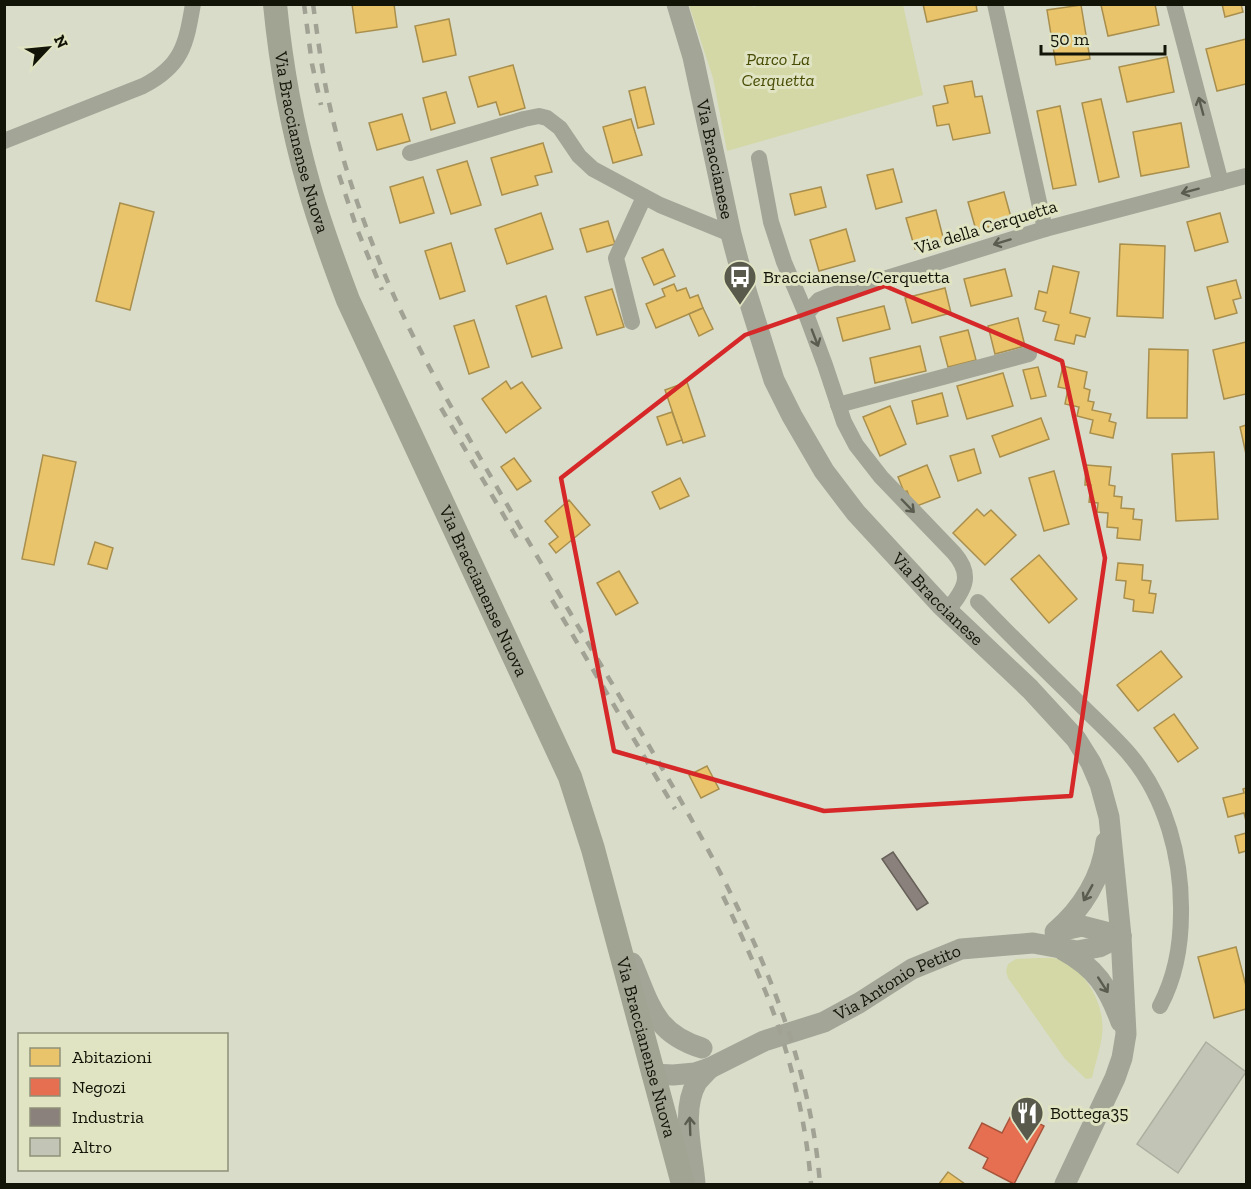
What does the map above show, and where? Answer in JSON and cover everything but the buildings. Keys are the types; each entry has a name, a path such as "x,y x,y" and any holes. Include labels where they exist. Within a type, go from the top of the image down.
{"main road":[{"name":"Via Braccianense Nuova","path":"275,4 281,65 298,144 309,187 348,300 570,777 593,849 683,1185"}],"street":[{"path":"4,141 143,86 161,76 181,52 189,29 193,4"},
{"name":"Via Braccianese","path":"677,4 693,57 731,234 747,294 774,380 810,449 856,513 955,618 1030,689 1076,739 1096,773 1109,817 1121,936 1126,1034 1122,1058 1115,1078 1065,1185"},
{"path":"995,4 1045,229"},
{"path":"1174,4 1221,183"},
{"path":"411,153 524,119 543,116 554,123 576,153 593,169 644,197 731,234"},
{"path":"759,158 773,231 806,314 849,434 868,461 957,556 965,574 955,618"},
{"name":"Via della Cerquetta","path":"806,314 819,300 829,296 1045,229 1246,176"},
{"path":"633,322 616,258 644,197"},
{"path":"838,405 1029,354"},
{"path":"963,588 1122,747 1136,764 1159,803 1178,863 1182,897 1181,933 1177,960 1172,981 1160,1006"},
{"path":"955,618 978,603"},
{"path":"1109,817 1106,846 1094,882 1059,941 1094,972 1108,992 1126,1034"},
{"path":"606,903 651,1008 663,1028 706,1058 692,1093 690,1108 689,1125 695,1185"},
{"name":"Via Antonio Petito","path":"652,1074 673,1075 694,1072 706,1058 824,1022 859,1004 912,969 974,946 1059,941 1077,951 1089,950 1121,936"}],"highlighted area":[{"path":"885,286 1062,361 1105,558 1071,796 824,811 614,751 561,478 745,335"}],"green space":[{"name":"Parco La Cerquetta","path":"752,4 753,7 764,4 903,5 923,95 727,151 713,78 689,5"},
{"path":"1056,958 1078,971 1086,980 1097,1001 1101,1013 1102,1036 1092,1078 1086,1079 1065,1059 1008,978 1006,971 1008,964 1016,959"}],"railway":[{"path":"304,4 312,64 321,105"},
{"path":"313,4 335,129 355,195 387,280 447,400 694,823 752,938 776,997 796,1058 811,1120 820,1184"},
{"path":"339,175 357,229 382,290"},
{"path":"441,408 521,545"},
{"path":"552,600 675,809"},
{"path":"723,896 775,1016 796,1087 811,1184"}],"place":[{"name":"Braccianense/Cerquetta","path":"740,306"},
{"name":"Bottega35","path":"1027,1142"}]}
